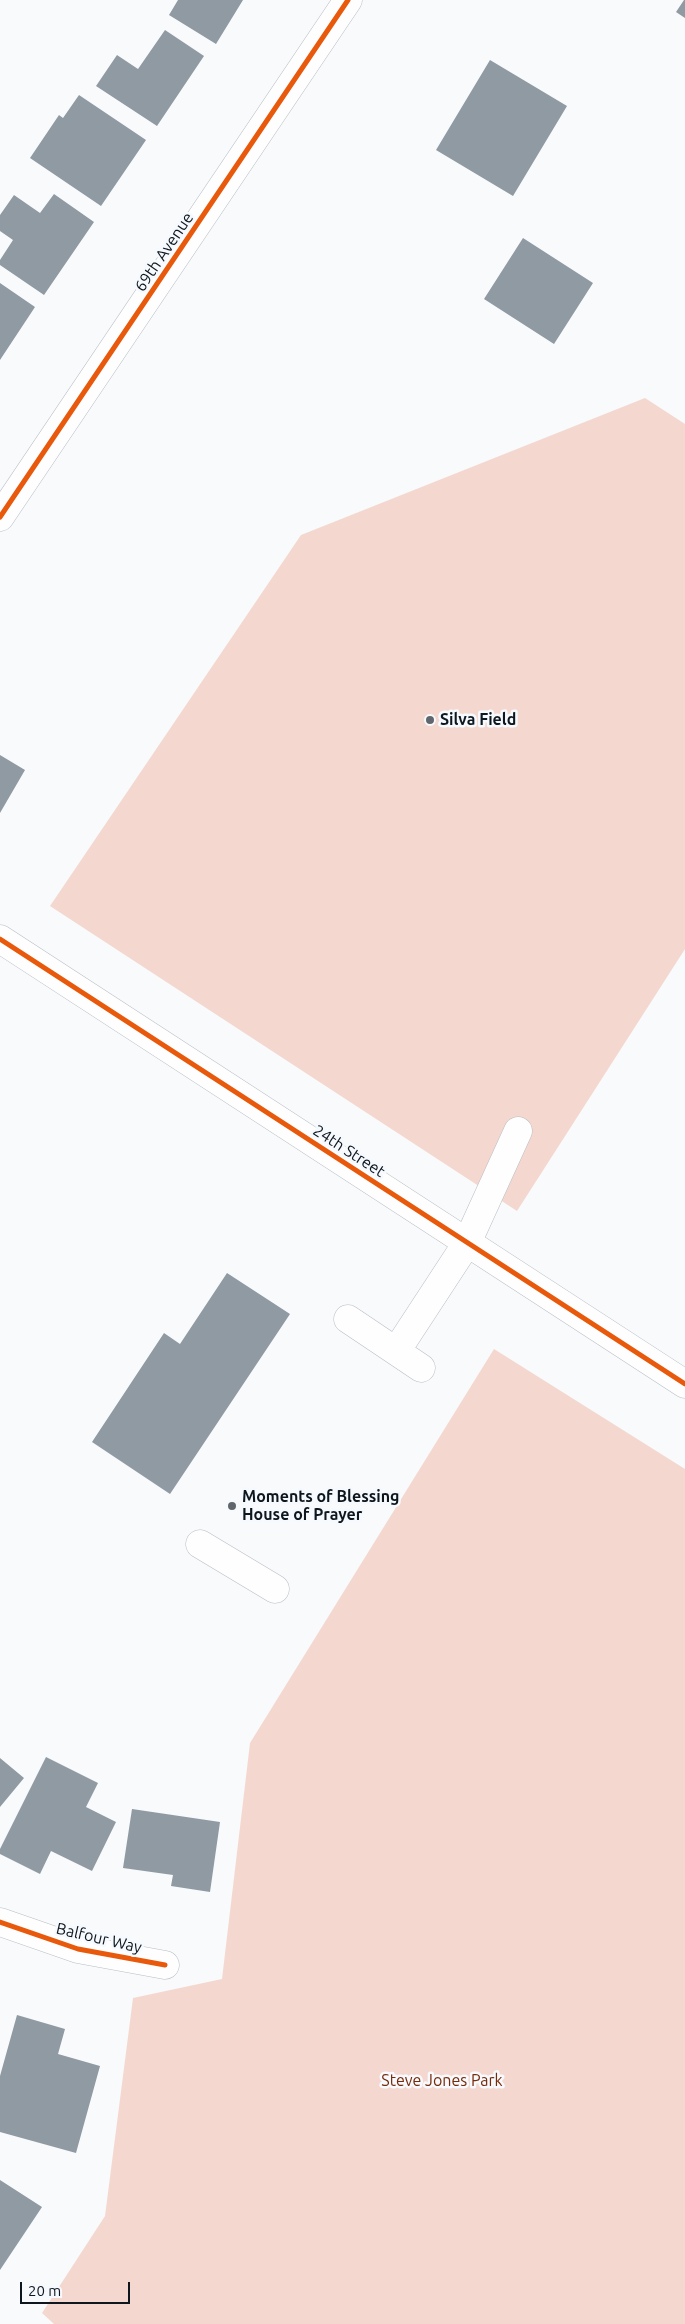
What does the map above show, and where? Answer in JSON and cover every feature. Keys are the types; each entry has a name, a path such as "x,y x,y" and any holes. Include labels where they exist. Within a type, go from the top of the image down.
{"street":[{"name":"69th Avenue","path":"0,517 348,0"},
{"name":"24th Street","path":"0,939 685,1384"},
{"path":"397,1350 467,1243 518,1131"},
{"path":"348,1320 397,1350 421,1368"},
{"path":"200,1544 275,1589"},
{"name":"Balfour Way","path":"0,1922 78,1949 166,1965"}],"green space":[{"name":"Silva Field","path":"645,398 685,424 685,949 517,1211 50,906 301,535"},
{"name":"Steve Jones Park","path":"494,1349 685,1469 685,2324 54,2324 42,2313 105,2216 133,1998 222,1979 250,1743"}],"building":[{"path":"178,0 243,0 216,44 169,15"},
{"path":"685,0 685,18 676,12"},
{"path":"165,30 204,56 157,126 96,86 117,55 138,69"},
{"path":"490,60 567,106 513,196 436,150"},
{"path":"79,95 146,140 101,206 30,158 59,115 63,118"},
{"path":"54,194 94,222 44,295 0,265 0,260 13,240 0,231 0,215 14,195 40,213"},
{"path":"523,238 593,283 554,344 484,299"},
{"path":"0,283 35,307 0,360"},
{"path":"0,755 25,770 0,813"},
{"path":"227,1273 290,1314 170,1494 92,1442 164,1333 180,1344"},
{"path":"46,1757 98,1783 86,1807 116,1822 92,1871 51,1851 40,1874 0,1854 0,1849"},
{"path":"0,1758 24,1778 0,1807"},
{"path":"132,1809 220,1822 210,1892 171,1886 173,1875 123,1868"},
{"path":"17,2015 65,2029 58,2054 100,2066 76,2153 0,2132 0,2076"},
{"path":"0,2180 42,2207 0,2270"}],"cycle path":[{"path":"0,517 348,0"},
{"path":"0,939 685,1384"},
{"path":"0,1922 78,1949 165,1965"}],"place":[{"name":"Silva Field","path":"430,720"},
{"name":"Moments of Blessing House of Prayer","path":"232,1506"}]}
